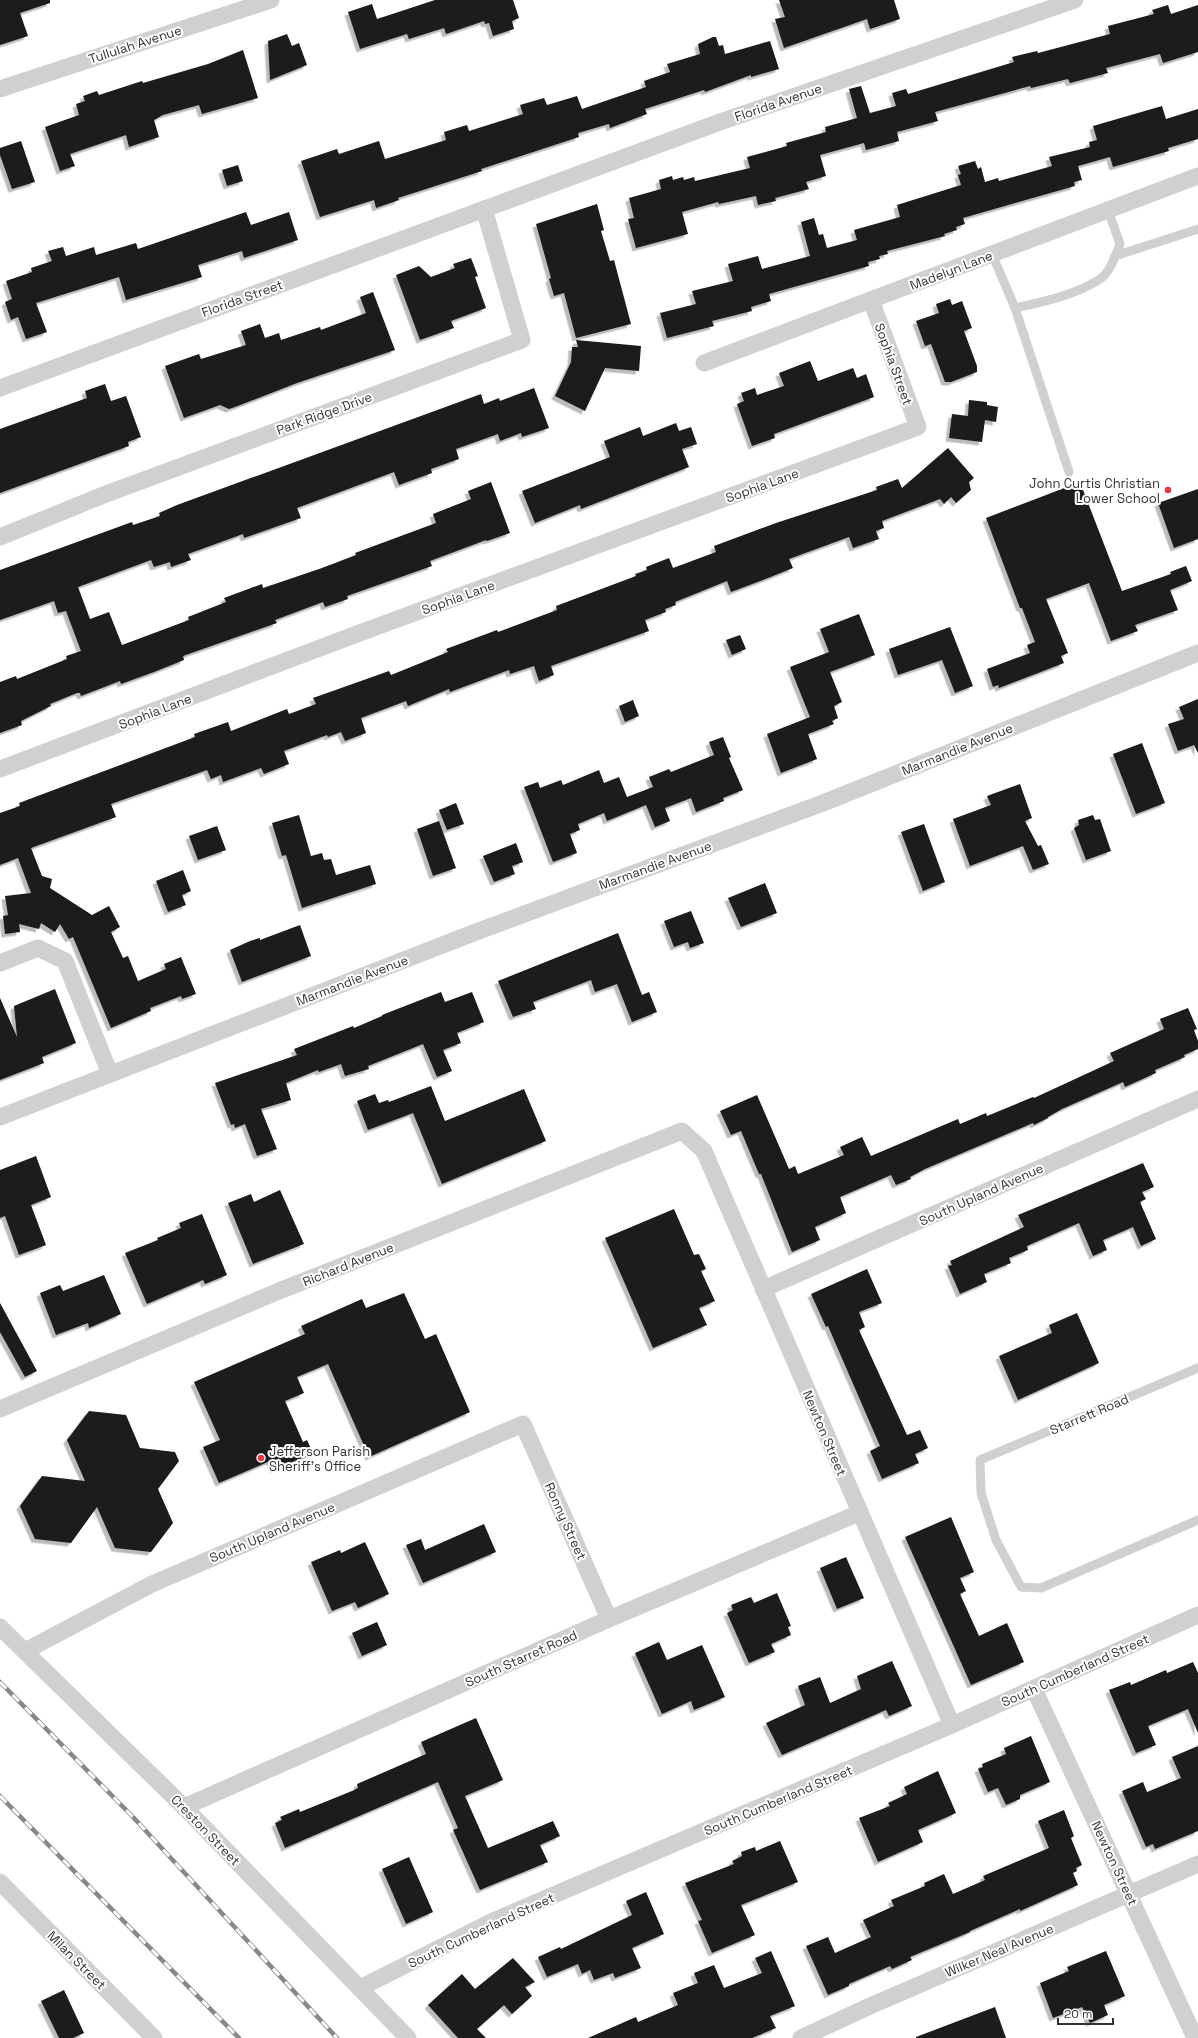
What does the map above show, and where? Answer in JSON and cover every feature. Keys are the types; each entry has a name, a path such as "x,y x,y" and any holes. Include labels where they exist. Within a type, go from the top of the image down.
{"street":[{"name":"Tullulah Avenue","path":"0,89 271,0"},
{"name":"Florida Avenue","path":"484,209 720,122 1075,0"},
{"name":"Madelyn Lane","path":"704,363 1198,176"},
{"name":"Florida Street","path":"0,388 484,209"},
{"name":"Park Ridge Drive","path":"0,537 106,494 522,340 484,209"},
{"name":"Sophia Street","path":"871,300 918,427"},
{"name":"Sophia Lane","path":"0,769 372,629 918,427"},
{"name":"Marmandie Avenue","path":"0,1118 476,932 823,803 1198,653"},
{"path":"0,963 38,948 65,961 110,1074"},
{"name":"South Upland Avenue","path":"763,1289 1198,1099"},
{"name":"Richard Avenue","path":"0,1409 279,1291 682,1131 695,1143"},
{"name":"Newton Street","path":"695,1143 704,1151 859,1513 952,1725"},
{"name":"South Upland Avenue","path":"25,1651 152,1584 523,1424"},
{"name":"Ronny Street","path":"523,1424 609,1619"},
{"name":"South Starret Road","path":"184,1807 609,1619 859,1513"},
{"name":"South Cumberland Street","path":"360,1988 493,1921 952,1725 1198,1615"},
{"name":"Creston Street","path":"0,1627 184,1807 408,2038"},
{"name":"Newton Street","path":"1034,1689 1130,1894 1195,2038"},
{"name":"Wilker Neal Avenue","path":"801,2038 870,2006 1198,1864"},
{"name":"Milan Street","path":"2,1888 154,2038"}],"lane":[{"path":"1015,308 1054,298 1076,290 1100,278 1113,263 1120,244 1108,210"},
{"path":"1115,256 1198,229"},
{"path":"992,254 1015,308 1069,472"},
{"name":"Starrett Road","path":"1198,1368 980,1460 981,1493 996,1540 1021,1587 1041,1588 1198,1520"}],"building":[{"path":"0,0 50,0 50,3 20,13 28,36 0,45"},
{"path":"435,0 513,0 519,18 512,21 514,29 493,36 489,23 485,24 484,21 446,34 444,28 409,39 407,34 360,49 348,12 372,4 377,19"},
{"path":"779,0 894,0 900,19 870,29 867,19 784,48 775,19 785,17"},
{"path":"1168,5 1171,14 1198,5 1198,52 1163,63 1160,54 1106,68 1108,73 1070,83 1068,79 1031,88 1030,86 935,112 938,121 897,132 899,141 866,150 864,143 820,155 826,176 806,182 809,189 775,198 776,201 758,205 756,196 719,204 718,202 682,212 688,234 636,248 628,219 634,218 629,198 661,189 659,180 672,176 673,180 683,177 684,180 694,177 695,181 750,168 747,157 787,146 786,143 826,132 825,127 857,118 849,89 861,86 870,113 896,106 892,93 906,89 908,94 1014,62 1012,57 1037,51 1038,53 1110,34 1108,26 1154,14 1152,10"},
{"path":"287,34 292,46 299,43 307,65 270,80 268,41"},
{"path":"716,37 719,46 723,45 725,54 770,41 779,69 751,77 751,75 705,92 704,90 645,109 647,114 610,128 609,124 578,133 579,137 481,169 482,171 398,198 399,200 376,208 374,200 320,217 301,161 337,149 339,154 379,141 385,159 446,140 444,132 467,125 469,131 523,114 520,105 544,98 547,105 577,96 582,109 646,87 644,81 670,72 667,64 700,54 698,44"},
{"path":"243,50 258,98 202,114 199,105 163,115 154,120 159,137 129,147 126,135 70,154 75,166 60,171 45,127 79,115 76,104 85,101 83,96 97,91 99,95 142,81 143,83 208,64"},
{"path":"1162,106 1166,119 1198,109 1198,139 1168,148 1169,151 1113,167 1110,157 1078,166 1082,180 1074,182 1075,186 963,218 965,224 956,227 957,230 944,234 945,236 887,251 888,254 879,256 880,259 868,262 869,266 769,294 771,301 751,307 752,311 712,321 714,326 667,338 660,313 696,304 692,291 733,281 728,264 758,256 762,269 810,256 801,222 814,218 819,235 823,234 827,248 857,240 854,230 900,217 897,205 961,185 958,175 961,174 958,166 975,161 978,169 981,167 985,182 998,178 999,181 1052,166 1049,157 1090,147 1089,142 1097,140 1093,126"},
{"path":"21,141 35,182 12,189 0,155 0,148"},
{"path":"238,165 243,181 227,186 222,170"},
{"path":"597,204 604,230 601,231 610,261 614,260 631,324 576,338 564,293 554,296 549,279 551,278 536,224"},
{"path":"246,212 251,225 289,212 298,240 244,258 242,251 198,265 202,277 126,300 119,277 36,303 47,332 26,339 18,317 11,320 5,302 12,299 6,281 32,272 31,268 52,261 48,251 63,247 66,256 94,247 96,255 136,243 138,249"},
{"path":"471,258 478,276 475,277 486,308 451,321 454,328 420,340 396,275 419,266 431,277 455,268 453,264"},
{"path":"373,292 395,350 297,383 229,409 220,405 184,418 165,366 199,354 201,359 246,345 241,331 260,324 265,338 279,333 281,340 320,327 321,330 366,313 360,297"},
{"path":"950,299 952,305 962,301 972,328 964,331 977,366 977,372 951,382 945,382 931,344 925,346 916,321 939,313 936,304"},
{"path":"576,340 641,346 639,371 605,368 585,411 555,396 571,362 572,347 578,347"},
{"path":"810,361 818,381 853,368 857,378 866,374 874,397 774,434 775,438 752,446 737,404 744,401 741,393 755,388 757,395 784,386 779,373"},
{"path":"105,384 111,401 126,396 141,437 128,442 129,446 0,493 0,429 87,398 85,391"},
{"path":"534,388 549,428 522,437 521,433 500,441 498,434 456,449 459,459 431,469 432,473 399,485 394,472 297,508 301,518 244,538 243,534 188,554 191,560 171,567 170,562 154,567 151,560 78,587 90,619 109,612 122,645 189,620 188,617 226,602 224,598 262,584 263,588 322,568 356,555 355,553 436,523 433,514 471,499 468,491 491,482 510,533 487,541 486,540 430,561 432,566 347,596 348,599 325,607 323,602 275,620 277,623 183,656 184,660 154,672 121,684 120,681 81,696 80,693 77,693 50,704 51,706 21,721 22,725 0,733 0,682 16,676 17,679 67,659 66,656 81,651 66,611 58,613 54,601 0,620 0,570 132,522 133,525 160,516 159,513 177,505 481,394 484,404 499,398 500,401"},
{"path":"969,400 987,402 987,405 998,407 996,422 985,420 982,442 949,438 952,414 968,416"},
{"path":"676,423 679,431 691,427 697,444 682,449 689,467 581,509 580,505 535,523 522,491 610,457 604,441 640,427 643,436"},
{"path":"948,448 974,478 969,482 971,490 956,503 951,497 944,504 940,499 882,521 884,528 876,531 879,539 853,548 849,537 789,559 793,568 731,592 727,581 675,602 676,605 665,609 666,612 645,620 649,631 551,666 554,675 539,681 534,666 510,674 509,670 450,692 449,689 408,706 406,701 361,718 366,733 345,741 341,732 328,737 327,735 284,751 289,764 264,774 261,768 223,782 221,775 211,779 207,770 111,804 116,817 31,848 42,876 52,879 50,888 92,915 109,906 120,927 111,932 123,958 128,956 138,981 166,969 164,964 181,957 196,994 182,999 181,996 150,1008 151,1011 111,1028 73,937 69,939 60,924 55,932 41,923 39,929 19,924 20,932 5,934 3,916 8,915 5,896 31,893 18,858 0,865 0,813 20,806 19,803 195,737 194,734 228,722 231,731 287,709 289,714 316,704 313,698 389,671 391,675 448,652 446,649 557,610 556,606 636,576 635,574 647,570 646,567 669,558 673,568 716,552 714,546 776,523 877,490 876,487 898,479 902,488"},
{"path":"1080,482 1122,591 1171,574 1170,572 1186,566 1192,581 1170,590 1178,610 1135,625 1138,631 1111,641 1089,583 1046,599 1068,653 1061,656 1064,663 999,688 998,685 993,687 987,669 1030,653 1027,645 1035,642 1022,608 1020,608 986,518"},
{"path":"1198,489 1198,539 1174,548 1158,503"},
{"path":"859,614 875,655 830,672 842,702 834,706 838,718 832,721 834,724 808,734 817,759 781,773 767,734 810,717 790,667 829,652 820,629"},
{"path":"950,627 973,686 955,693 942,660 898,675 889,649"},
{"path":"740,635 746,649 732,655 726,640"},
{"path":"1198,699 1198,753 1194,745 1178,751 1168,724 1184,719 1179,707"},
{"path":"633,700 639,716 625,722 619,706"},
{"path":"723,737 731,757 729,758 743,790 723,798 724,801 696,812 691,798 665,808 670,821 655,827 646,805 607,821 604,813 578,824 580,830 570,834 577,853 553,862 524,787 538,782 540,788 561,780 563,785 599,770 604,783 619,777 627,797 653,787 649,777 669,769 671,772 714,755 709,742"},
{"path":"1142,743 1165,803 1136,814 1113,754"},
{"path":"1020,784 1032,818 1025,821 1038,846 1041,845 1049,864 1033,870 1023,846 970,866 953,819 991,805 987,796"},
{"path":"456,803 464,824 447,830 439,810"},
{"path":"299,815 311,856 322,853 324,860 331,859 336,875 370,865 376,884 302,908 286,855 282,856 272,823"},
{"path":"1093,815 1095,820 1100,819 1111,851 1086,860 1074,828 1079,825 1078,820"},
{"path":"439,821 456,868 433,876 417,829"},
{"path":"924,824 945,882 923,891 901,832"},
{"path":"217,826 226,850 198,860 189,836"},
{"path":"516,843 523,862 512,866 515,874 494,882 483,856"},
{"path":"183,870 191,891 182,895 186,905 168,912 156,881"},
{"path":"765,883 777,913 741,927 728,898"},
{"path":"691,911 704,943 690,948 688,942 674,947 664,921"},
{"path":"300,925 311,956 242,982 230,950 250,941 260,938 260,940"},
{"path":"618,933 642,995 649,992 657,1012 632,1022 617,984 595,992 591,980 533,1002 536,1009 513,1017 498,981"},
{"path":"55,989 76,1043 42,1057 44,1063 0,1080 0,998 17,1037 14,1006"},
{"path":"441,992 445,1002 472,992 484,1022 457,1033 461,1043 443,1050 452,1071 437,1077 423,1044 368,1066 369,1069 345,1076 341,1064 319,1072 318,1070 286,1083 291,1100 261,1109 277,1149 257,1156 245,1124 235,1128 234,1124 231,1125 215,1083 297,1055 294,1049 353,1026 354,1028 382,1015"},
{"path":"1188,1008 1197,1029 1194,1030 1198,1041 1198,1049 1184,1055 1185,1057 1155,1070 1156,1073 1125,1087 1123,1082 1062,1109 1034,1125 1033,1123 925,1169 910,1177 911,1179 896,1185 891,1175 840,1197 846,1213 815,1227 820,1240 792,1252 761,1174 759,1174 741,1131 731,1135 720,1111 757,1095 789,1169 795,1166 798,1174 844,1155 840,1147 862,1137 871,1156 958,1119 960,1124 986,1113 987,1116 1033,1097 1034,1098 1114,1061 1110,1053 1164,1029 1160,1019"},
{"path":"431,1086 445,1121 524,1089 546,1141 442,1184 413,1113 368,1130 357,1101 375,1094 379,1103 388,1100 389,1102"},
{"path":"36,1156 51,1197 31,1205 46,1245 19,1255 5,1216 0,1218 0,1170"},
{"path":"1143,1163 1154,1187 1142,1192 1146,1199 1140,1202 1156,1239 1141,1246 1133,1227 1103,1240 1107,1250 1093,1256 1079,1223 1027,1246 1028,1250 1009,1258 1011,1263 984,1274 987,1282 960,1294 948,1266 952,1265 950,1261 1024,1227 1018,1215"},
{"path":"280,1190 304,1244 253,1264 228,1203 251,1194 254,1202"},
{"path":"674,1209 694,1255 699,1254 706,1269 701,1271 715,1301 699,1308 707,1325 653,1348 605,1238"},
{"path":"202,1214 227,1275 205,1284 203,1280 147,1304 125,1253 158,1240 157,1238 181,1228 179,1223"},
{"path":"867,1269 882,1303 859,1312 865,1327 859,1330 907,1435 920,1430 928,1448 915,1454 919,1463 882,1479 870,1451 880,1446 828,1326 826,1327 811,1294"},
{"path":"104,1275 121,1314 89,1328 88,1323 56,1335 40,1293 60,1285 63,1291"},
{"path":"404,1293 425,1339 436,1334 470,1412 369,1457 328,1364 297,1377 304,1393 285,1401 303,1442 307,1440 313,1453 274,1470 270,1461 219,1483 203,1447 220,1440 194,1382 305,1334 301,1326 362,1299 366,1308"},
{"path":"0,1303 37,1371 25,1377 0,1332"},
{"path":"1077,1313 1099,1363 1018,1400 999,1356 1052,1333 1049,1325"},
{"path":"89,1411 126,1415 140,1448 175,1452 179,1461 158,1489 173,1523 151,1552 115,1548 97,1507 71,1543 35,1539 20,1506 42,1476 85,1481 67,1440"},
{"path":"951,1517 974,1572 960,1578 966,1591 960,1594 979,1636 1007,1623 1024,1662 971,1685 905,1537"},
{"path":"484,1524 496,1552 423,1583 406,1545 421,1539 425,1550"},
{"path":"365,1542 389,1594 358,1608 355,1602 332,1611 311,1562 340,1550 341,1553"},
{"path":"846,1557 864,1598 837,1609 820,1568"},
{"path":"777,1593 791,1626 788,1627 791,1635 771,1644 775,1652 749,1663 727,1613 733,1610 731,1605 751,1597 754,1603"},
{"path":"377,1622 387,1645 362,1656 352,1633"},
{"path":"659,1642 667,1660 702,1645 725,1697 694,1710 691,1701 662,1714 635,1653"},
{"path":"892,1661 912,1706 889,1716 886,1710 782,1755 766,1723 805,1705 798,1686 820,1677 830,1703 861,1689 857,1676"},
{"path":"1193,1662 1198,1673 1198,1733 1188,1709 1148,1726 1156,1745 1136,1753 1109,1690 1130,1682 1131,1685 1166,1670 1167,1673"},
{"path":"476,1718 503,1780 465,1796 488,1848 553,1821 560,1836 540,1845 548,1862 480,1890 453,1830 458,1828 438,1782 285,1848 275,1823 282,1820 280,1817 299,1809 300,1812 352,1791 358,1788 357,1784 426,1754 421,1742"},
{"path":"1031,1736 1050,1782 1020,1795 1020,1799 1006,1805 998,1788 988,1792 978,1769 983,1767 982,1764 1006,1754 1004,1748"},
{"path":"1198,1746 1198,1831 1155,1849 1153,1844 1146,1847 1122,1791 1143,1782 1147,1792 1181,1778 1172,1757"},
{"path":"938,1771 956,1813 918,1830 923,1842 878,1862 859,1818 890,1806 888,1803 907,1794 904,1787"},
{"path":"1064,1810 1074,1836 1071,1838 1082,1865 1076,1868 1077,1871 1073,1873 1078,1885 910,1957 912,1960 892,1969 890,1966 828,1995 806,1946 828,1937 835,1953 871,1937 863,1920 894,1906 891,1900 925,1886 924,1883 944,1874 953,1894 985,1880 983,1876 1049,1848 1038,1821"},
{"path":"780,1841 798,1882 741,1905 755,1935 712,1953 698,1921 702,1920 685,1883 734,1864 732,1861 742,1856 741,1852 755,1847 756,1851"},
{"path":"409,1857 433,1912 406,1924 382,1869"},
{"path":"646,1892 664,1934 632,1948 641,1968 615,1978 613,1973 594,1980 590,1970 582,1974 578,1964 547,1977 538,1957 560,1947 561,1949 632,1915 626,1901"},
{"path":"771,1951 795,2006 770,2016 776,2028 752,2038 588,2038 636,2017 638,2022 678,2005 673,1993 698,1983 694,1973 714,1965 724,1988 762,1973 755,1958"},
{"path":"1106,1951 1125,1996 1104,2005 1108,2015 1090,2023 1082,2007 1053,2018 1040,1983 1069,1971 1067,1967"},
{"path":"513,1958 535,1982 525,1987 532,1996 512,2014 504,2005 477,2029 486,2038 458,2038 428,2005 462,1974 475,1989"},
{"path":"64,1990 84,2033 73,2038 59,2038 41,2001"},
{"path":"995,2007 1006,2038 916,2038 916,2037"}],"railway":[{"path":"0,1682 133,1817 337,2038"},
{"path":"0,1796 239,2038"}],"place":[{"name":"John Curtis Christian Lower School","path":"1168,490"},
{"name":"Jefferson Parish Sheriff's Office","path":"261,1458"}]}
